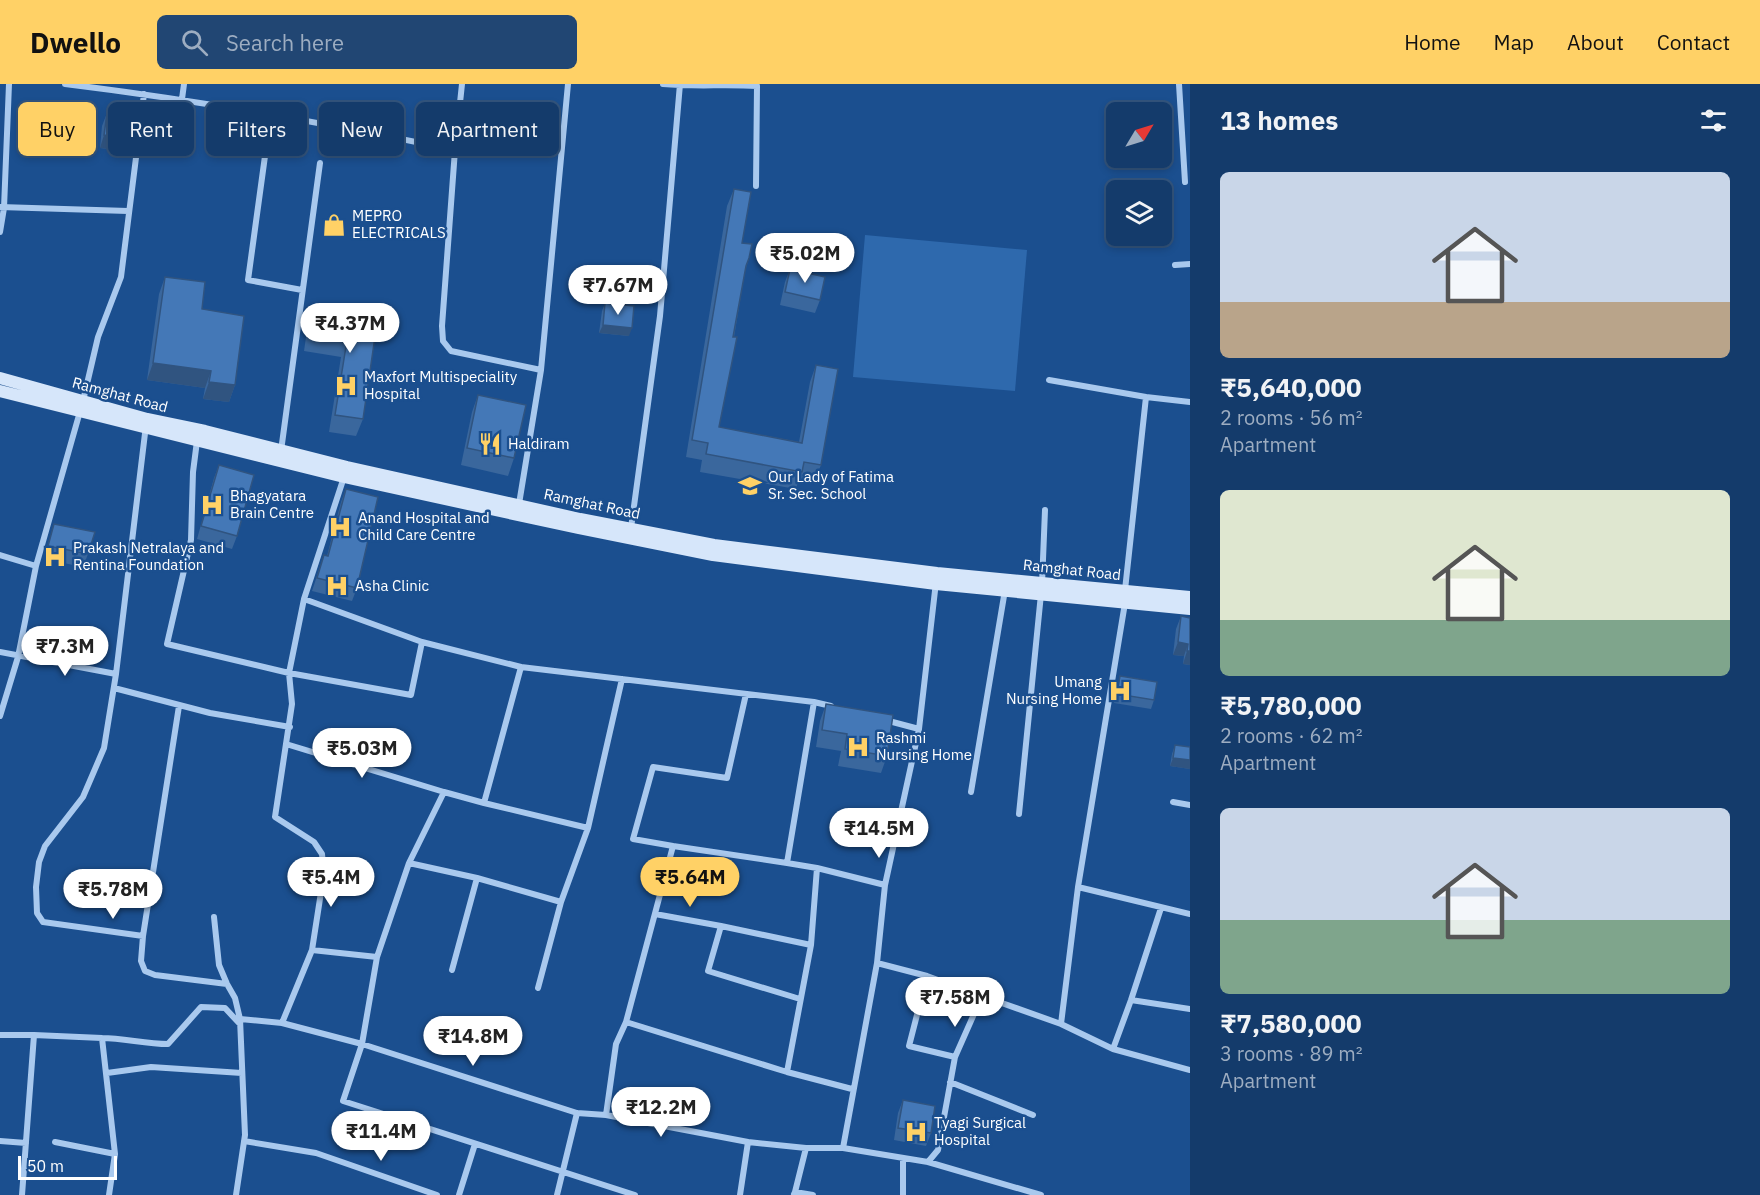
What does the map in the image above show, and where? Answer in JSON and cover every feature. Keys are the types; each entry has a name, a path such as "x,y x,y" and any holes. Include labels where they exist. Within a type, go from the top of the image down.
{"main road":[{"name":"Ramghat Road","path":"0,378 197,441 344,477 712,555 1125,596 1190,597"},
{"name":"Ramghat Road","path":"0,391 82,406"},
{"name":"Ramghat Road","path":"146,424 205,431 281,451 580,519 714,545 1005,590 1042,588"},
{"name":"Ramghat Road","path":"1125,596 1190,609"}],"street":[{"path":"0,232 9,84"},
{"path":"65,84 182,99 416,142"},
{"path":"182,99 183,84"},
{"path":"460,102 462,84"},
{"path":"519,504 541,370 568,84"},
{"path":"663,84 757,86 756,186"},
{"path":"1179,84 1186,145 1185,182"},
{"path":"631,528 660,316 680,85"},
{"path":"0,716 18,657 36,566 82,406 98,336 121,277 144,94"},
{"path":"265,156 248,280 302,290"},
{"path":"455,156 442,326 443,341 451,351 541,370"},
{"path":"281,451 320,163"},
{"path":"2,208 128,211"},
{"path":"1175,265 1190,264"},
{"path":"1049,380 1146,397 1190,402"},
{"path":"1061,1024 1078,886 1125,596 1146,397"},
{"path":"143,936 43,922 38,913 36,887 39,862 45,846 83,797 104,748 116,674 146,424"},
{"path":"197,441 193,472 191,540 167,644 289,673 411,695 422,642"},
{"path":"282,1023 312,950 324,873 322,854 314,843 275,817 290,727 292,704 289,673 304,599 344,477"},
{"path":"1019,814 1042,588 1045,510"},
{"path":"0,555 36,566"},
{"path":"843,1148 852,1089 877,963 885,885 919,729 936,578"},
{"path":"971,792 1005,590"},
{"path":"304,599 422,642 520,667 814,702 837,708"},
{"path":"0,652 116,674"},
{"path":"484,803 520,667"},
{"path":"538,988 561,902 588,828 622,679"},
{"path":"114,687 222,716 290,727"},
{"path":"746,694 727,778 653,767 633,838 787,862 885,885"},
{"path":"787,862 814,702"},
{"path":"179,706 143,936 141,962 145,971 155,975 227,984"},
{"path":"872,717 919,729"},
{"path":"286,744 444,792 588,828"},
{"path":"444,792 409,863 377,957 362,1044 343,1101 634,1195"},
{"path":"1173,802 1190,805"},
{"path":"606,1115 616,1044 626,1022 673,846"},
{"path":"409,863 477,878 561,902"},
{"path":"788,1072 811,945 817,868"},
{"path":"452,970 477,878"},
{"path":"1078,886 1190,914"},
{"path":"1113,1049 1161,908"},
{"path":"655,914 811,945"},
{"path":"214,917 219,965 235,998 240,1022 244,1141 236,1195"},
{"path":"721,926 708,971 800,999"},
{"path":"312,950 377,957"},
{"path":"877,963 927,976 1061,1024 1113,1049 1190,1070"},
{"path":"927,976 909,1046 955,1058"},
{"path":"928,1162 938,1150 955,1058 982,996"},
{"path":"1131,1000 1190,1009"},
{"path":"0,1035 118,1038 147,1044 168,1044 201,1007 225,1008 240,1022 282,1023 362,1044 577,1113 606,1115 748,1142 806,1148 843,1148 928,1162 1041,1195"},
{"path":"626,1022 788,1072 852,1089"},
{"path":"22,1195 34,1035"},
{"path":"102,1038 115,1154 109,1195"},
{"path":"107,1073 151,1067 242,1073"},
{"path":"950,1082 1032,1115"},
{"path":"557,1195 577,1113"},
{"path":"0,1141 26,1143"},
{"path":"244,1141 316,1153 437,1195"},
{"path":"55,1142 115,1154"},
{"path":"740,1195 748,1142"},
{"path":"459,1195 475,1144"},
{"path":"806,1148 795,1193 813,1195"},
{"path":"903,1159 903,1195"}],"shaded area":[{"path":"865,235 1027,250 1015,391 853,377"}],"building":[{"path":"107,113 108,113 108,136 104,135"},
{"path":"734,189 751,192 742,243 752,244 733,337 737,337 719,427 802,443 816,365 838,369 821,465 804,462 802,472 706,454 708,443 692,440"},
{"path":"790,269 825,277 820,300 785,292"},
{"path":"165,277 205,282 202,309 244,316 235,385 209,382 211,371 153,363"},
{"path":"605,303 634,306 632,328 603,325"},
{"path":"314,306 378,316 363,419 335,415 347,340 310,334"},
{"name":"Haldiram","path":"478,395 526,405 514,458 467,448"},
{"path":"219,465 254,475 237,536 201,526"},
{"path":"346,489 378,497 357,588 317,578 324,555 328,556"},
{"path":"54,524 95,532 88,554 48,546"},
{"path":"1181,616 1190,618 1190,651 1187,651 1188,644 1178,642"},
{"path":"1120,676 1157,682 1154,700 1117,694"},
{"path":"826,704 893,715 887,756 845,749 847,734 822,730"},
{"path":"1175,745 1190,747 1190,760 1173,758"},
{"path":"903,1100 935,1106 931,1133 898,1128"}],"place":[{"name":"MEPRO ELECTRICALS","path":"334,225"},
{"name":"Maxfort Multispeciality Hospital","path":"346,386"},
{"name":"Haldiram","path":"490,444"},
{"name":"Our Lady of Fatima Sr. Sec. School","path":"750,486"},
{"name":"Bhagyatara Brain Centre","path":"212,505"},
{"name":"Anand Hospital and Child Care Centre","path":"340,527"},
{"name":"Prakash Netralaya and Rentina Foundation","path":"55,557"},
{"name":"Asha Clinic","path":"337,586"},
{"name":"Umang Nursing Home","path":"1120,691"},
{"name":"Rashmi Nursing Home","path":"858,747"},
{"name":"Tyagi Surgical Hospital","path":"916,1132"}]}
